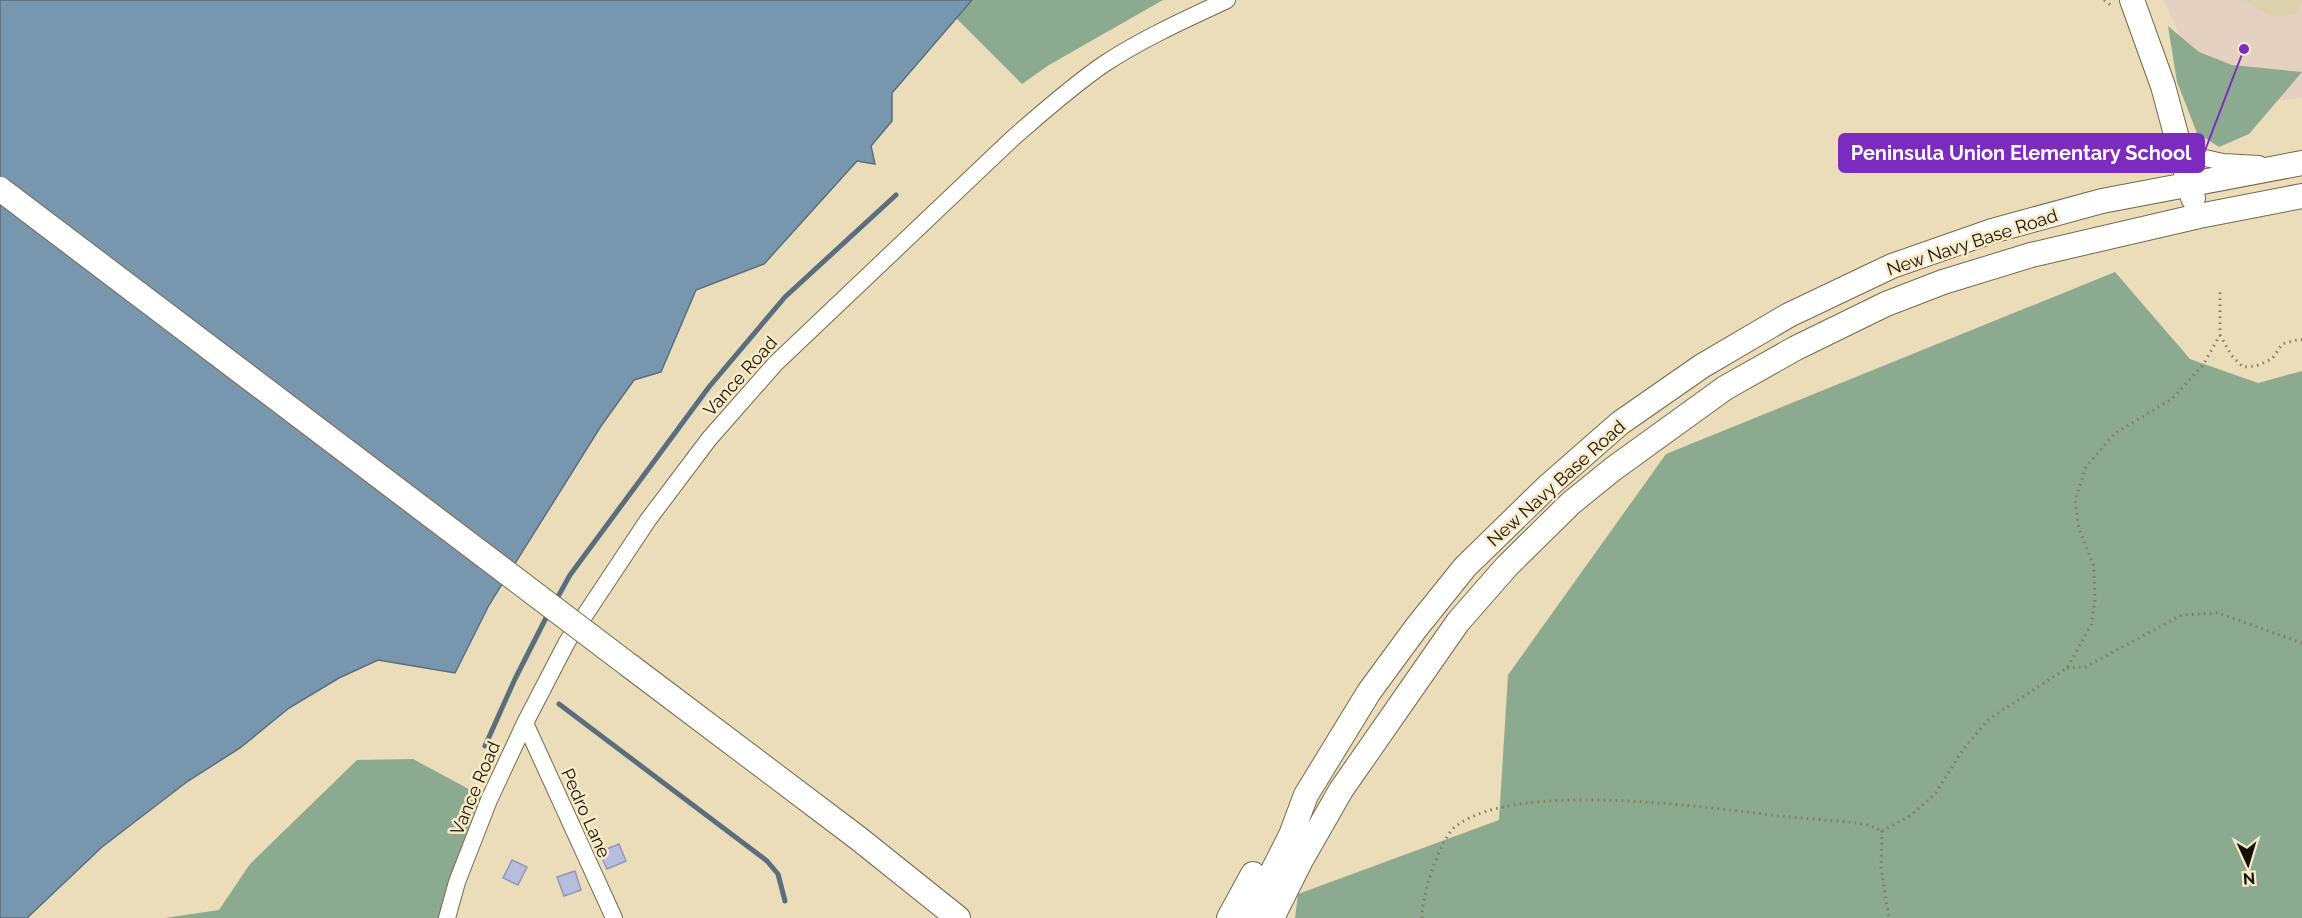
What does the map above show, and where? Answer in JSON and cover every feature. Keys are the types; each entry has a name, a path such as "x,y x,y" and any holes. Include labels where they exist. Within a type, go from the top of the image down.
{"main road":[{"path":"2132,0 2163,86 2176,140 2199,216"},
{"name":"New Navy Base Road","path":"1249,918 1291,835 1306,795 1369,692 1416,628 1465,567 1547,487 1620,423 1702,366 1789,315 1892,266 1992,231 2102,201 2302,163"},
{"path":"0,189 858,838 958,918"},
{"name":"New Navy Base Road","path":"1272,918 1301,860 1341,790 1458,622 1507,566 1563,511 1613,469 1725,388 1796,348 1887,304 1943,282 2031,255 2199,216 2302,196"},
{"path":"1229,918 1276,835 1306,795"}],"street":[{"name":"Vance Road","path":"447,918 457,882 489,801 525,723 567,642 648,520 709,439 775,364 1050,105 1105,64 1179,22 1227,0"},
{"path":"2176,140 2196,156 2223,162 2302,163"},
{"name":"Pedro Lane","path":"525,723 614,918"}],"path":[{"path":"2220,289 2220,335 2231,355 2244,367 2256,366 2272,359 2282,344 2302,340"},
{"path":"1882,831 1910,816 1935,794 1964,748 1989,719 2067,668 2091,625 2095,601 2094,566 2079,530 2076,500 2086,467 2114,434 2173,398 2203,365 2220,335"},
{"path":"2067,668 2085,667 2182,615 2218,613 2302,644"},
{"path":"1422,918 1427,889 1447,836 1456,826 1470,819 1514,805 1543,801 1638,802 1866,824 1882,831"},
{"path":"1882,831 1881,868 1889,918"}],"shaded area":[{"path":"2163,0 2302,0 2302,98 2215,107"}],"green space":[{"path":"972,0 1163,0 1049,65 1022,84 956,18"},
{"path":"2168,26 2199,52 2232,65 2302,72 2249,134 2219,147 2197,133 2177,82"},
{"path":"2115,272 2190,359 2258,383 2302,371 2302,918 1295,918 1298,894 1499,820 1508,675 1666,454"},
{"path":"413,759 489,800 448,918 165,918 219,910 250,864 357,760"}],"sand":[{"path":"2245,0 2302,0 2296,13 2274,16 2263,12"}],"water":[{"path":"0,0 972,0 892,93 892,121 871,146 875,164 857,161 764,264 696,290 661,372 634,380 601,426 489,605 455,673 378,660 339,678 289,708 240,748 188,781 102,847 27,918 0,918"}],"building":[{"path":"619,844 626,861 607,869 599,852"},
{"path":"512,860 527,867 518,885 503,878"},
{"path":"575,871 581,890 564,896 557,877"}],"waterway":[{"path":"555,602 570,575 709,387 785,297 896,195"},
{"path":"485,746 515,679 549,612"},
{"path":"559,704 767,861 778,874 785,901"}],"place":[{"name":"Peninsula Union Elementary School","path":"2244,49"}]}
